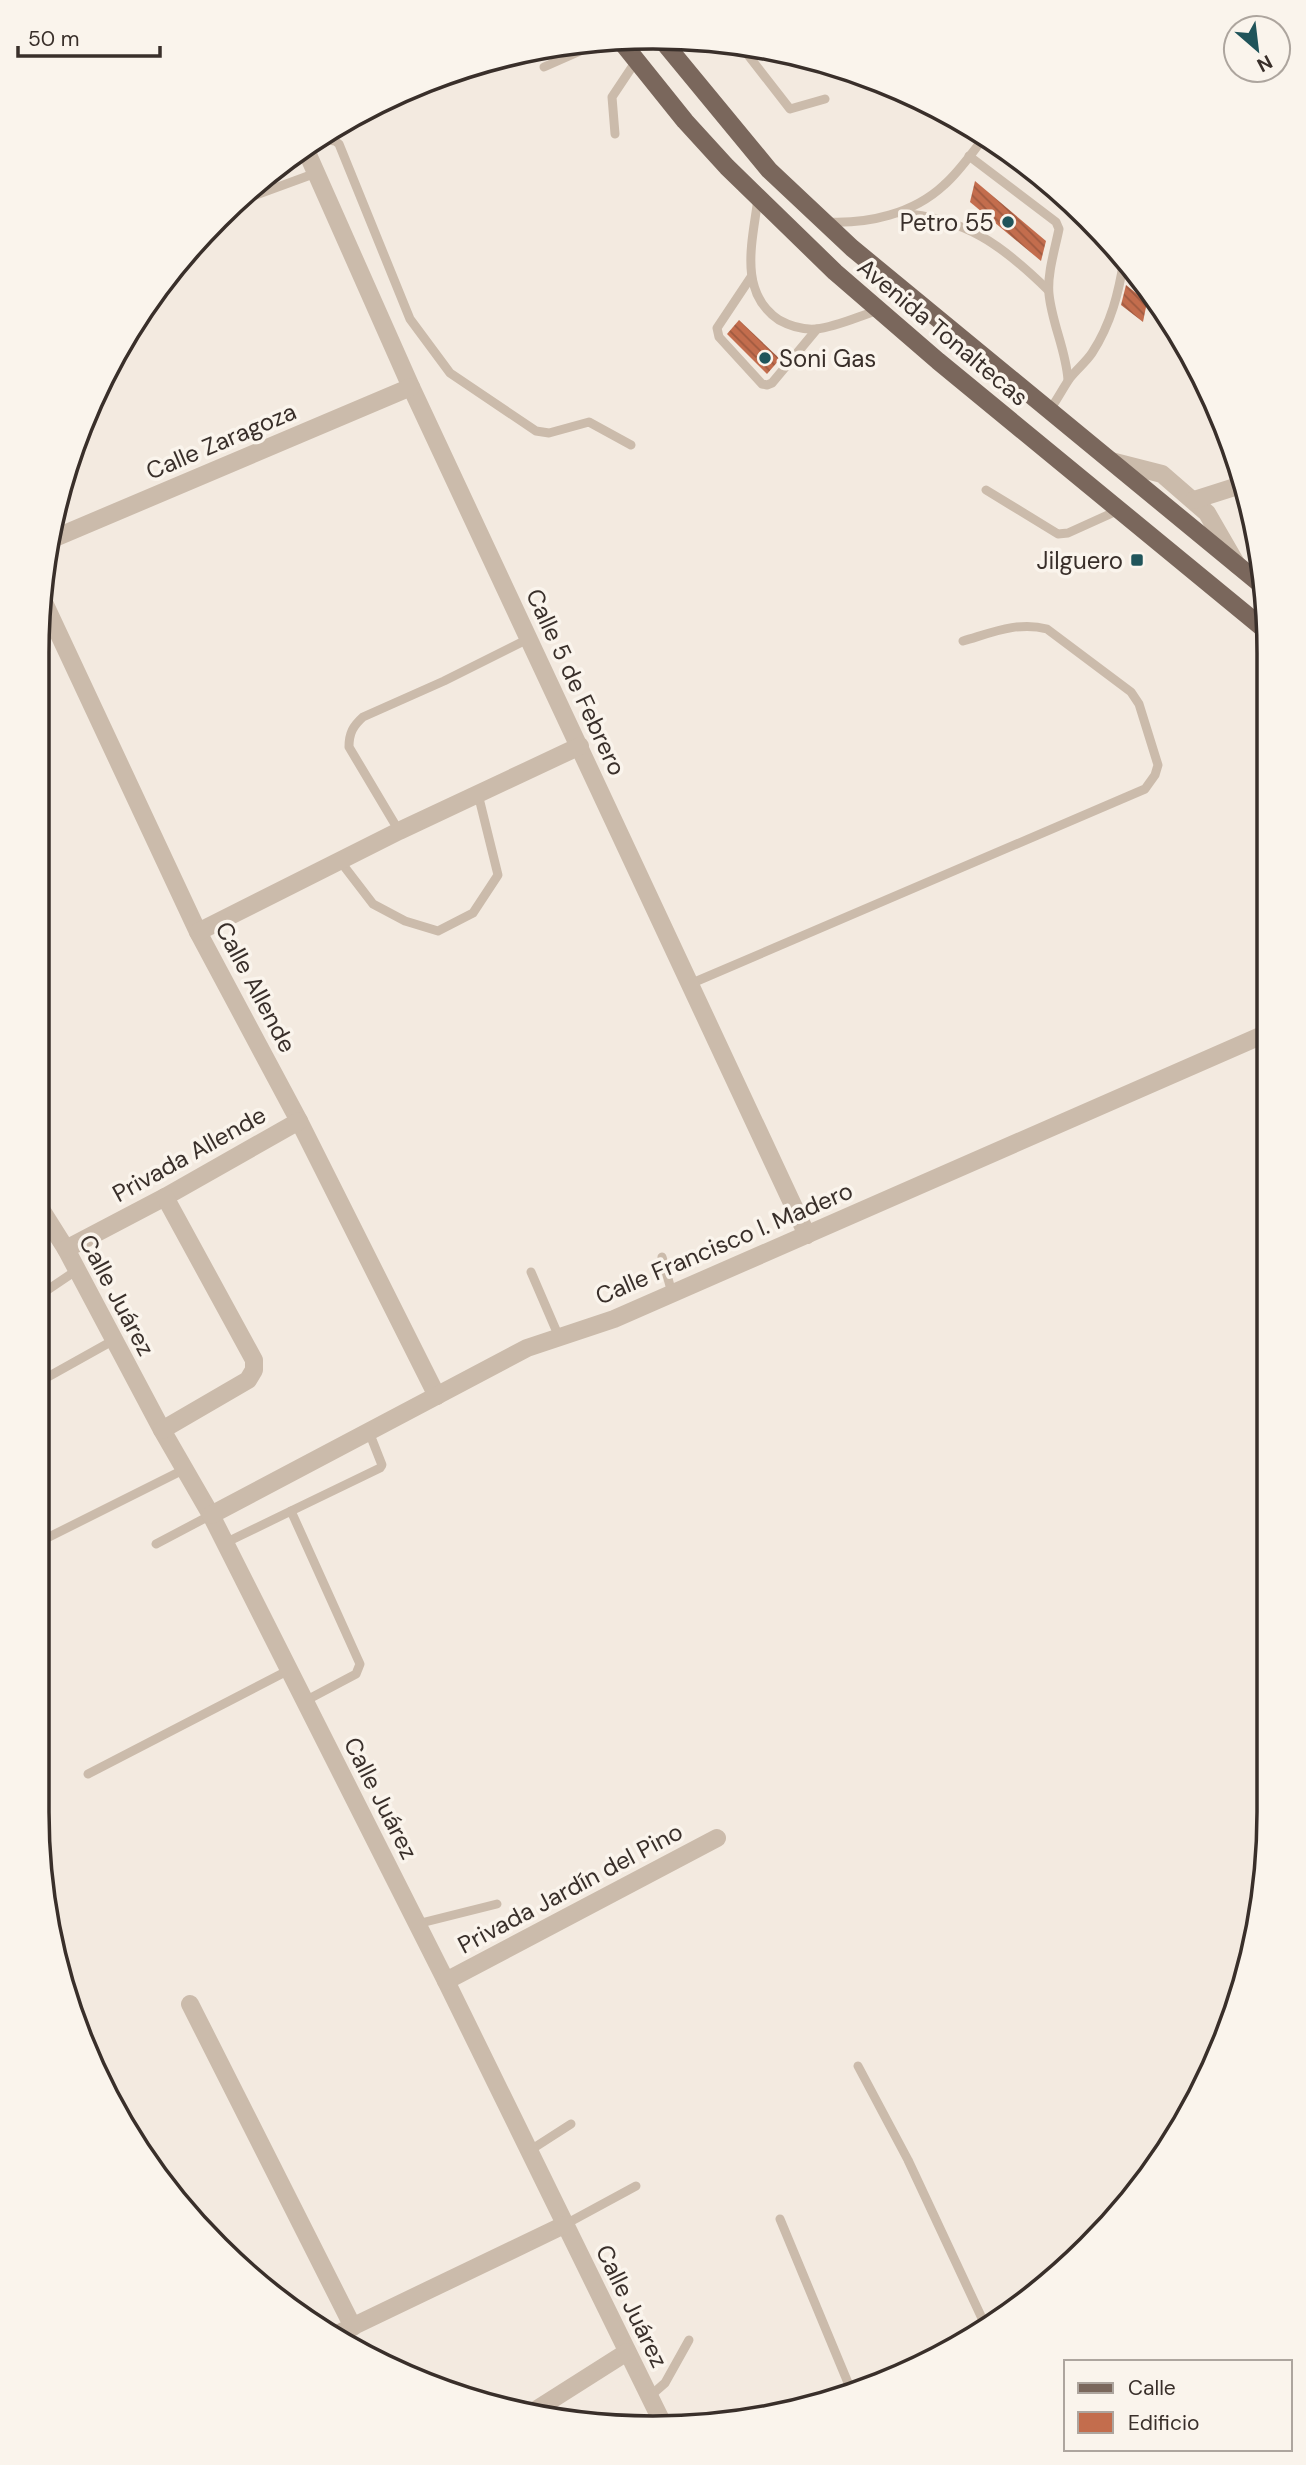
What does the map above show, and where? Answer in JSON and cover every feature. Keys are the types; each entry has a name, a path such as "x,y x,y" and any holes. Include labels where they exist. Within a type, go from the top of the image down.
{"main road":[{"name":"Avenida Tonaltecas","path":"670,49 769,170 852,248 1252,578"},
{"name":"Avenida Tonaltecas","path":"627,50 685,121 758,198 835,272 1256,623"}],"street":[{"name":"Calle 5 de Febrero","path":"308,157 411,387 807,1235"},
{"name":"Calle Zaragoza","path":"61,535 411,387"},
{"path":"1111,461 1162,474 1194,500 1207,513 1237,565"},
{"path":"1194,500 1233,487"},
{"name":"Calle Allende","path":"50,615 198,932 299,1121 437,1396"},
{"path":"198,932 399,831 580,746"},
{"name":"Calle Francisco I. Madero","path":"211,1515 527,1348 614,1319 1257,1038"},
{"name":"Privada Allende","path":"66,1250 299,1121"},
{"path":"162,1430 248,1380 254,1370 254,1360 165,1197"},
{"name":"Calle Juárez","path":"49,1222 211,1515 446,1981 659,2416"},
{"name":"Privada Jardín del Pino","path":"446,1981 717,1838"},
{"path":"190,2004 353,2327"},
{"path":"344,2331 564,2225"},
{"path":"543,2405 627,2353"}],"lane":[{"path":"544,67 573,54"},
{"path":"749,57 789,110 825,99"},
{"path":"615,134 612,97 636,61"},
{"path":"334,141 339,144 410,318 450,373 536,431 549,433 589,422 631,445"},
{"path":"824,222 861,222 896,213 922,201 945,185 979,145"},
{"path":"969,156 1056,222 1059,229 1048,290 1051,311 1067,361 1068,380"},
{"path":"263,192 316,173"},
{"path":"758,198 751,277 759,299 774,316 794,327 817,329 879,310"},
{"path":"896,213 940,219 981,235 1018,261 1048,290"},
{"path":"1049,411 1068,380 1091,355 1107,327 1121,272"},
{"path":"751,277 717,328 717,332 762,384 772,383 817,329"},
{"path":"986,490 1058,534 1068,533 1119,510"},
{"path":"690,984 1145,789 1155,775 1158,765 1139,704 1131,692 1047,629 1032,625 1015,626 963,641"},
{"path":"399,831 349,747 349,736 355,724 363,717 528,639"},
{"path":"340,861 373,904 405,921 438,931 473,913 498,875 478,794"},
{"path":"662,1257 672,1293"},
{"path":"49,1289 77,1270"},
{"path":"531,1272 559,1338"},
{"path":"49,1376 114,1340"},
{"path":"225,1543 380,1468 380,1457 369,1432"},
{"path":"49,1537 185,1469"},
{"path":"291,1511 360,1664 356,1674 305,1701"},
{"path":"156,1544 211,1515"},
{"path":"88,1774 289,1670"},
{"path":"417,1924 496,1904"},
{"path":"858,2066 908,2160 982,2318"},
{"path":"528,2151 571,2124"},
{"path":"564,2225 636,2186"},
{"path":"780,2219 848,2384"},
{"path":"649,2397 666,2383 689,2340"}],"building":[{"name":"Petro 55","path":"975,181 1046,241 1041,261 970,202"},
{"path":"1126,285 1146,305 1143,322 1121,305"},
{"path":"739,320 780,359 767,374 727,334"}],"place":[{"name":"Petro 55","path":"1008,222"},
{"name":"Soni Gas","path":"765,358"},
{"name":"Jilguero","path":"1137,560"}]}
